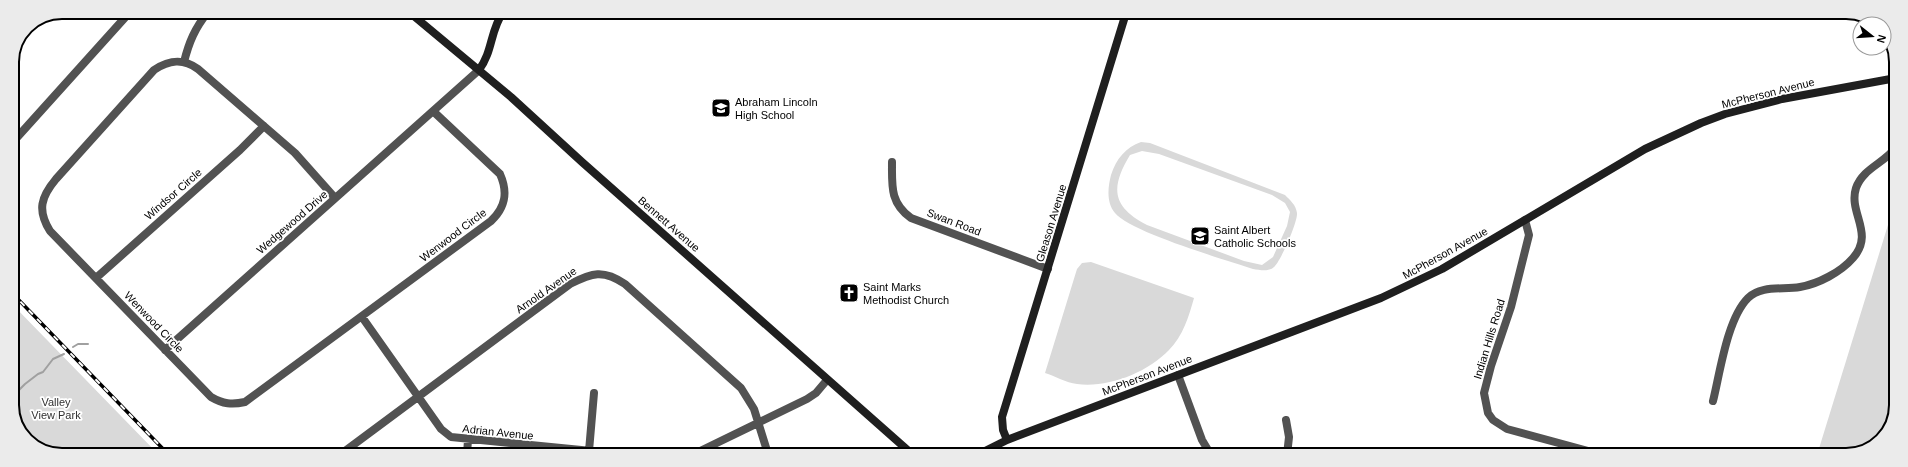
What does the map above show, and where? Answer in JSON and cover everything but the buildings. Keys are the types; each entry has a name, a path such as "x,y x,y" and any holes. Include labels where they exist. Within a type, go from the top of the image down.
{"main road":[{"name":"Bennett Avenue","path":"417,19 544,126 827,380 905,448"},
{"path":"479,70 487,58 494,30 500,19"},
{"name":"Gleason Avenue","path":"1007,440 1003,430 1002,417 1124,19"},
{"name":"McPherson Avenue","path":"990,448 1007,440 1381,298 1418,282 1645,149 1701,123 1725,114 1782,99 1889,79"}],"street":[{"path":"19,135 124,19"},
{"path":"203,19 192,36 184,62 198,69 295,152 335,198"},
{"name":"Wenwood Circle","path":"184,62 172,62 162,65 154,70 56,179 44,196 42,210 44,222 50,231 211,397 221,402 236,404 252,398 491,221 502,209 505,201 505,184 500,174 434,112"},
{"name":"Wedgewood Drive","path":"165,350 434,112 479,70"},
{"name":"Windsor Circle","path":"96,278 240,150 264,126"},
{"path":"1713,402 1723,356 1740,309 1750,296 1765,290 1800,287 1816,282 1849,262 1857,252 1862,242 1861,228 1855,198 1857,187 1866,172 1889,156"},
{"name":"Swan Road","path":"892,162 894,196 896,203 902,212 912,218 1048,269"},
{"name":"Indian Hills Road","path":"1525,220 1529,235 1511,307 1491,366 1484,393 1488,413 1493,420 1507,429 1577,448"},
{"name":"Arnold Avenue","path":"349,448 570,284 587,275 600,274 615,278 625,284 741,388 752,404 766,448"},
{"name":"Adrian Avenue","path":"362,317 444,433 451,437 468,440 532,448"},
{"path":"1178,375 1202,440 1207,448"},
{"path":"707,448 807,399 816,393 827,380"},
{"path":"589,448 594,393"},
{"path":"1286,420 1290,437 1288,448"},
{"path":"467,448 468,440"}],"green space":[{"path":"1141,142 1150,143 1285,195 1295,208 1297,217 1285,249 1274,267 1267,270 1253,269 1180,245 1139,228 1115,213 1109,199 1109,184 1111,175 1122,154","holes":["1142,151 1159,154 1272,195 1285,203 1290,212 1287,226 1273,257 1262,265 1244,261 1147,225 1127,211 1121,204 1117,187 1119,177 1130,155"]},
{"path":"1889,222 1889,405 1886,422 1874,437 1860,446 1852,448 1819,448"},
{"path":"1091,262 1194,298 1188,319 1182,332 1169,350 1160,358 1150,366 1126,377 1101,384 1089,385 1069,382 1045,373 1077,269 1082,263"},
{"name":"Valley View Park","path":"19,311 152,448 54,447 40,442 26,429 20,416 19,408"}],"waterway":[{"path":"73,347 78,344 88,344"},
{"path":"19,390 38,374 43,372 53,359 64,354"}],"railway":[{"path":"19,300 162,448"}],"place":[{"name":"Abraham Lincoln High School","path":"721,108"},
{"name":"Saint Albert Catholic Schools","path":"1200,236"},
{"name":"Saint Marks Methodist Church","path":"849,293"}]}
